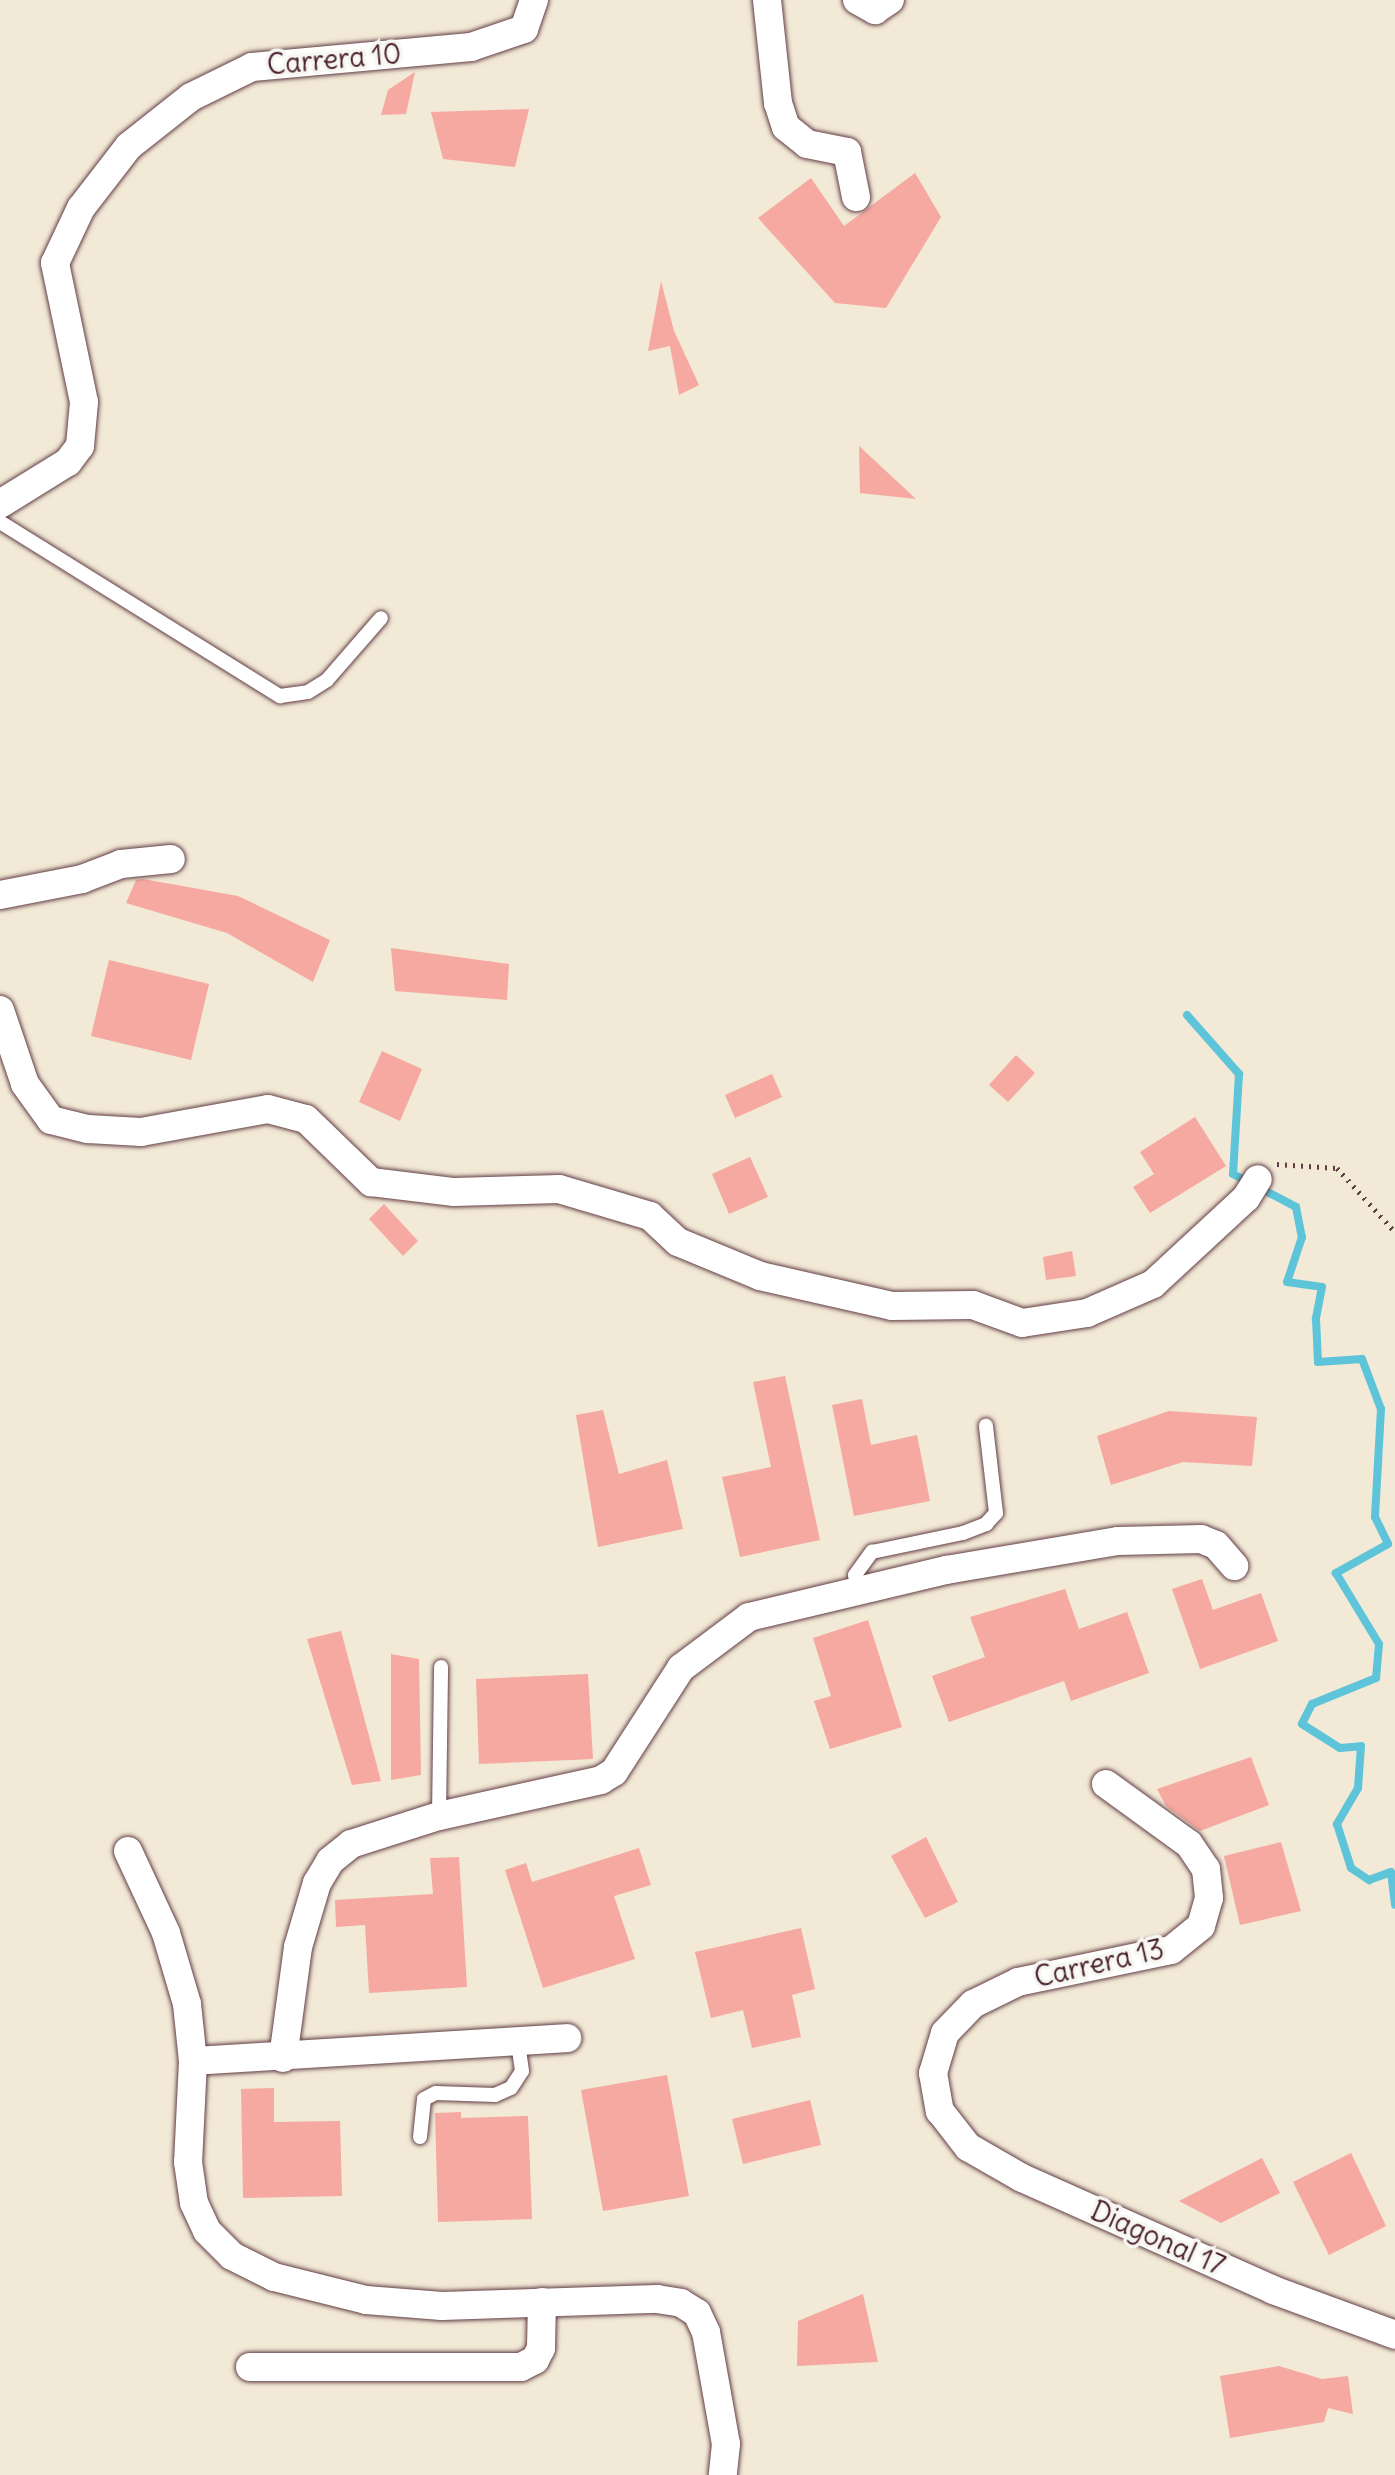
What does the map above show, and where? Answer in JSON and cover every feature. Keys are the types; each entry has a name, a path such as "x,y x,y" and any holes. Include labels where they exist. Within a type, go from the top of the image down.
{"street":[{"name":"Carrera 10","path":"0,504 68,462 80,446 84,402 55,263 81,208 129,146 191,97 252,67 471,47 524,29 534,0"},
{"path":"767,0 778,103 786,127 807,144 847,152 856,197"},
{"path":"857,0 875,10 890,0"},
{"path":"0,895 82,879 121,864 171,859"},
{"path":"0,1010 25,1084 51,1120 88,1129 141,1132 268,1109 306,1119 371,1182 454,1192 559,1189 650,1216 678,1242 760,1276 892,1306 973,1305 1022,1323 1087,1313 1153,1284 1246,1198 1258,1179"},
{"path":"283,2058 298,1947 317,1883 330,1861 351,1844 439,1816 601,1780 614,1772 681,1668 711,1642 749,1617 858,1590 1118,1541 1201,1539 1216,1545 1234,1566"},
{"name":"Carrera 13","path":"940,2111 933,2073 945,2033 973,2004 1018,1982 1171,1950 1201,1926 1209,1898 1206,1869 1189,1844 1106,1784"},
{"path":"128,1851 178,1964 193,2061 188,2162 194,2203 207,2231 232,2256 274,2277 366,2300 442,2306 657,2299 681,2303 697,2313 706,2332 726,2444 723,2475"},
{"path":"193,2061 283,2058 567,2038"},
{"name":"Diagonal 17","path":"940,2111 968,2147 1022,2178 1273,2290 1395,2335"},
{"path":"250,2367 521,2367 535,2360 541,2348 542,2302"}],"lane":[{"path":"0,522 280,696 308,692 327,680 381,618"},
{"path":"858,1590 855,1575 872,1552 963,1533 986,1524 996,1513 986,1426"},
{"path":"439,1816 441,1667"},
{"path":"420,2137 424,2099 436,2093 495,2095 511,2088 522,2071 518,2042"}],"path":[{"path":"1258,1179 1274,1165 1337,1168 1395,1232"}],"building":[{"path":"415,72 406,114 381,115 388,90"},
{"path":"529,109 515,167 443,159 431,112"},
{"path":"915,173 941,217 886,308 835,303 758,218 811,178 844,226"},
{"path":"661,281 674,331 699,385 679,395 670,346 648,351"},
{"path":"859,446 916,499 860,493"},
{"path":"136,880 238,896 330,940 313,982 227,933 126,903"},
{"path":"391,948 509,964 507,1000 395,991"},
{"path":"109,960 209,984 191,1060 91,1036"},
{"path":"382,1051 422,1069 400,1121 359,1102"},
{"path":"1016,1055 1035,1073 1008,1102 989,1085"},
{"path":"772,1074 782,1097 735,1118 725,1095"},
{"path":"1195,1117 1226,1166 1150,1213 1133,1187 1154,1174 1140,1152"},
{"path":"750,1157 768,1197 729,1214 712,1174"},
{"path":"384,1204 418,1241 403,1256 369,1219"},
{"path":"1072,1251 1076,1276 1046,1280 1043,1257"},
{"path":"785,1376 820,1540 740,1557 722,1477 771,1467 753,1382"},
{"path":"862,1399 871,1445 917,1435 930,1501 854,1516 832,1405"},
{"path":"603,1410 619,1474 667,1460 683,1529 598,1547 576,1415"},
{"path":"1169,1411 1257,1417 1252,1466 1183,1462 1111,1485 1097,1436"},
{"path":"1202,1579 1213,1610 1261,1593 1278,1641 1200,1669 1172,1589"},
{"path":"1065,1589 1079,1629 1127,1612 1149,1673 1071,1701 1064,1681 949,1722 932,1676 985,1657 970,1617"},
{"path":"868,1620 902,1727 830,1749 814,1701 831,1696 813,1638"},
{"path":"341,1631 381,1781 352,1785 307,1639"},
{"path":"391,1654 419,1659 421,1775 391,1780"},
{"path":"588,1674 593,1759 479,1764 476,1679"},
{"path":"1251,1757 1269,1805 1200,1831 1166,1806 1157,1789"},
{"path":"926,1837 958,1902 925,1918 891,1856"},
{"path":"1281,1842 1301,1911 1240,1925 1224,1856"},
{"path":"639,1848 651,1885 614,1896 635,1959 543,1988 505,1870 526,1863 532,1882"},
{"path":"459,1857 467,1987 369,1993 365,1925 336,1927 335,1900 433,1894 430,1858"},
{"path":"801,1928 815,1989 792,1995 801,2037 752,2048 743,2010 711,2018 695,1952"},
{"path":"667,2075 689,2196 603,2211 581,2090"},
{"path":"274,2088 274,2122 340,2121 342,2196 243,2198 241,2089"},
{"path":"810,2100 821,2145 743,2164 732,2119"},
{"path":"461,2112 461,2118 528,2116 532,2219 438,2222 435,2113"},
{"path":"1351,2153 1386,2226 1329,2255 1293,2182"},
{"path":"1262,2158 1280,2193 1221,2223 1179,2201"},
{"path":"863,2294 878,2362 797,2366 798,2321"},
{"path":"1279,2366 1322,2379 1348,2376 1353,2414 1328,2408 1324,2422 1230,2438 1220,2376"}],"waterway":[{"path":"1187,1015 1239,1074 1233,1174 1296,1207 1302,1237 1287,1282 1322,1287 1316,1319 1318,1362 1362,1359 1381,1409 1375,1517 1388,1544 1336,1573 1379,1644 1376,1678 1312,1704 1302,1724 1340,1748 1361,1746 1358,1788 1337,1824 1351,1868 1369,1880 1391,1872 1395,1905"}]}
